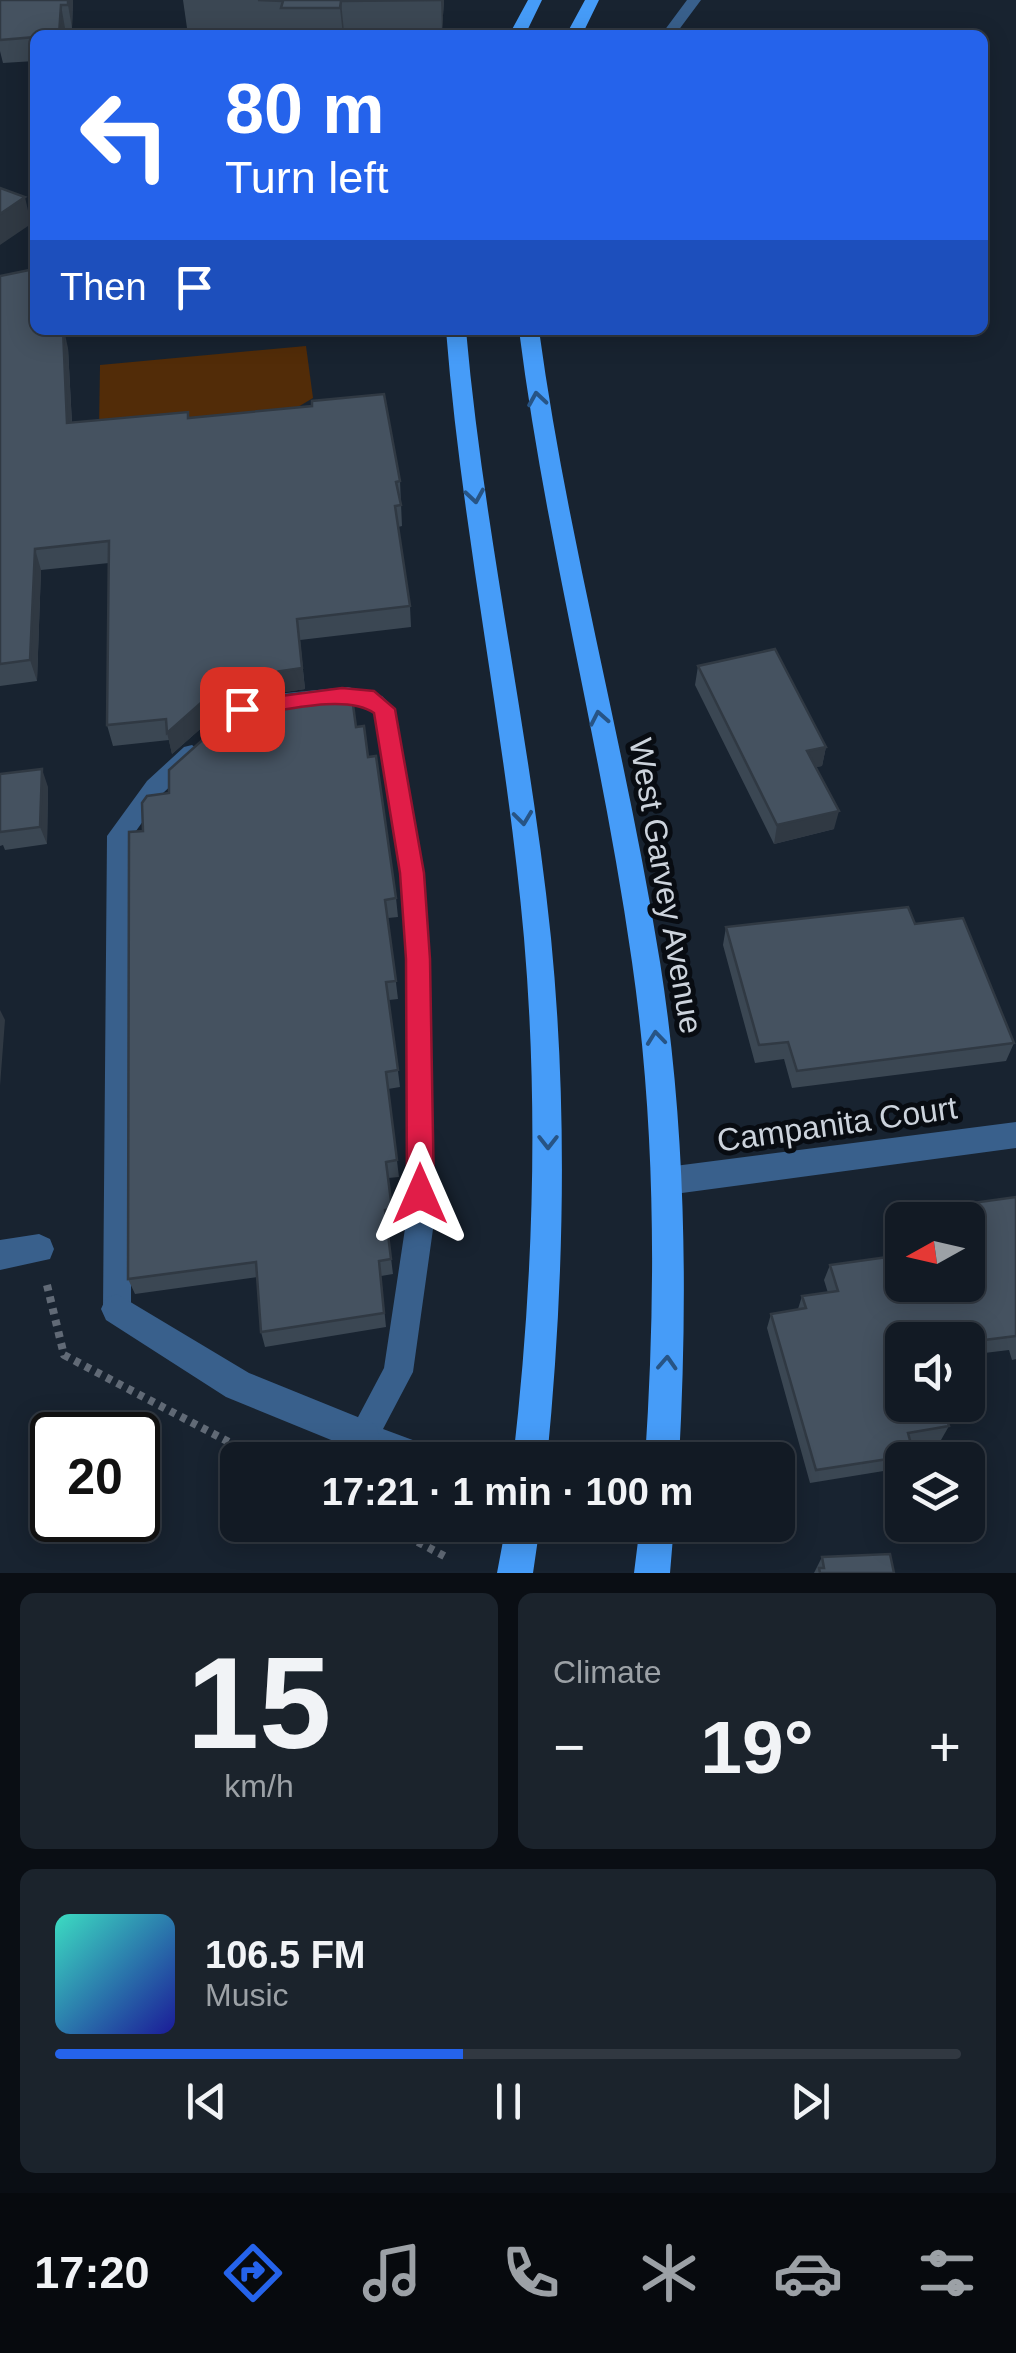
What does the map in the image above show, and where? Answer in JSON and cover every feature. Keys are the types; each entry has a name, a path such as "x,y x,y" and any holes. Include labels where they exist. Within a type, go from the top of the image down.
{"main road":[{"path":"519,30 535,0"},
{"path":"577,30 592,0"},
{"path":"456,335 462,414 528,849 545,1030 548,1200 544,1304 532,1442"},
{"name":"West Garvey Avenue","path":"529,335 541,419 645,958 667,1181 668,1344 663,1442"},
{"path":"515,1573 520,1542"},
{"path":"652,1573 655,1542"}],"street":[{"name":"Campanita Court","path":"667,1181 1016,1135"},
{"path":"0,1255 39,1250"},
{"path":"117,1309 238,1384 362,1436"}],"lane":[{"path":"672,30 694,0"},
{"path":"258,705 342,696 366,697 384,709 412,873 418,959 420,1222 398,1372 362,1436 378,1442"},
{"path":"117,1309 119,836 155,787 212,735"}],"path":[{"path":"39,1250 64,1355 229,1442"},
{"path":"418,1542 448,1558"}],"shaded area":[{"path":"306,346 313,398 293,410 99,429 100,365"}],"building":[{"path":"0,0 68,0 68,5 61,5 59,30 30,30 30,37 0,40"},
{"path":"258,0 441,0 341,1 340,8 281,8 283,1"},
{"path":"0,188 25,197 0,214"},
{"path":"30,270 30,335 63,335 67,423 188,412 188,418 312,406 312,401 384,394 400,481 396,482 401,505 395,506 410,606 297,619 302,668 228,679 167,733 166,719 107,725 109,541 35,549 30,660 0,664 0,276"},
{"path":"775,649 826,747 807,751 839,811 777,825 698,666"},
{"path":"304,693 305,703 352,697 356,727 364,726 368,757 376,756 396,898 385,900 396,981 386,982 398,1070 386,1072 397,1160 386,1162 392,1209 385,1210 391,1259 379,1261 384,1313 261,1332 256,1262 128,1279 129,832 143,831 142,803 147,796 169,793 169,770 247,700"},
{"path":"42,769 40,827 0,832 0,774"},
{"path":"908,907 915,924 963,918 1014,1043 797,1071 788,1042 759,1045 726,927"},
{"path":"1016,1197 1016,1336 985,1340 985,1322 885,1322 885,1422 948,1422 949,1426 908,1433 910,1442 885,1442 885,1459 816,1470 771,1314 806,1308 802,1296 838,1291 830,1265 885,1257 885,1302 985,1302 985,1202 980,1202"},
{"path":"890,1554 894,1573 820,1573 819,1568 824,1568 822,1557"}],"route":[{"path":"242,709 342,696 366,697 384,709 398,772 412,873 418,959 420,1194"}]}
